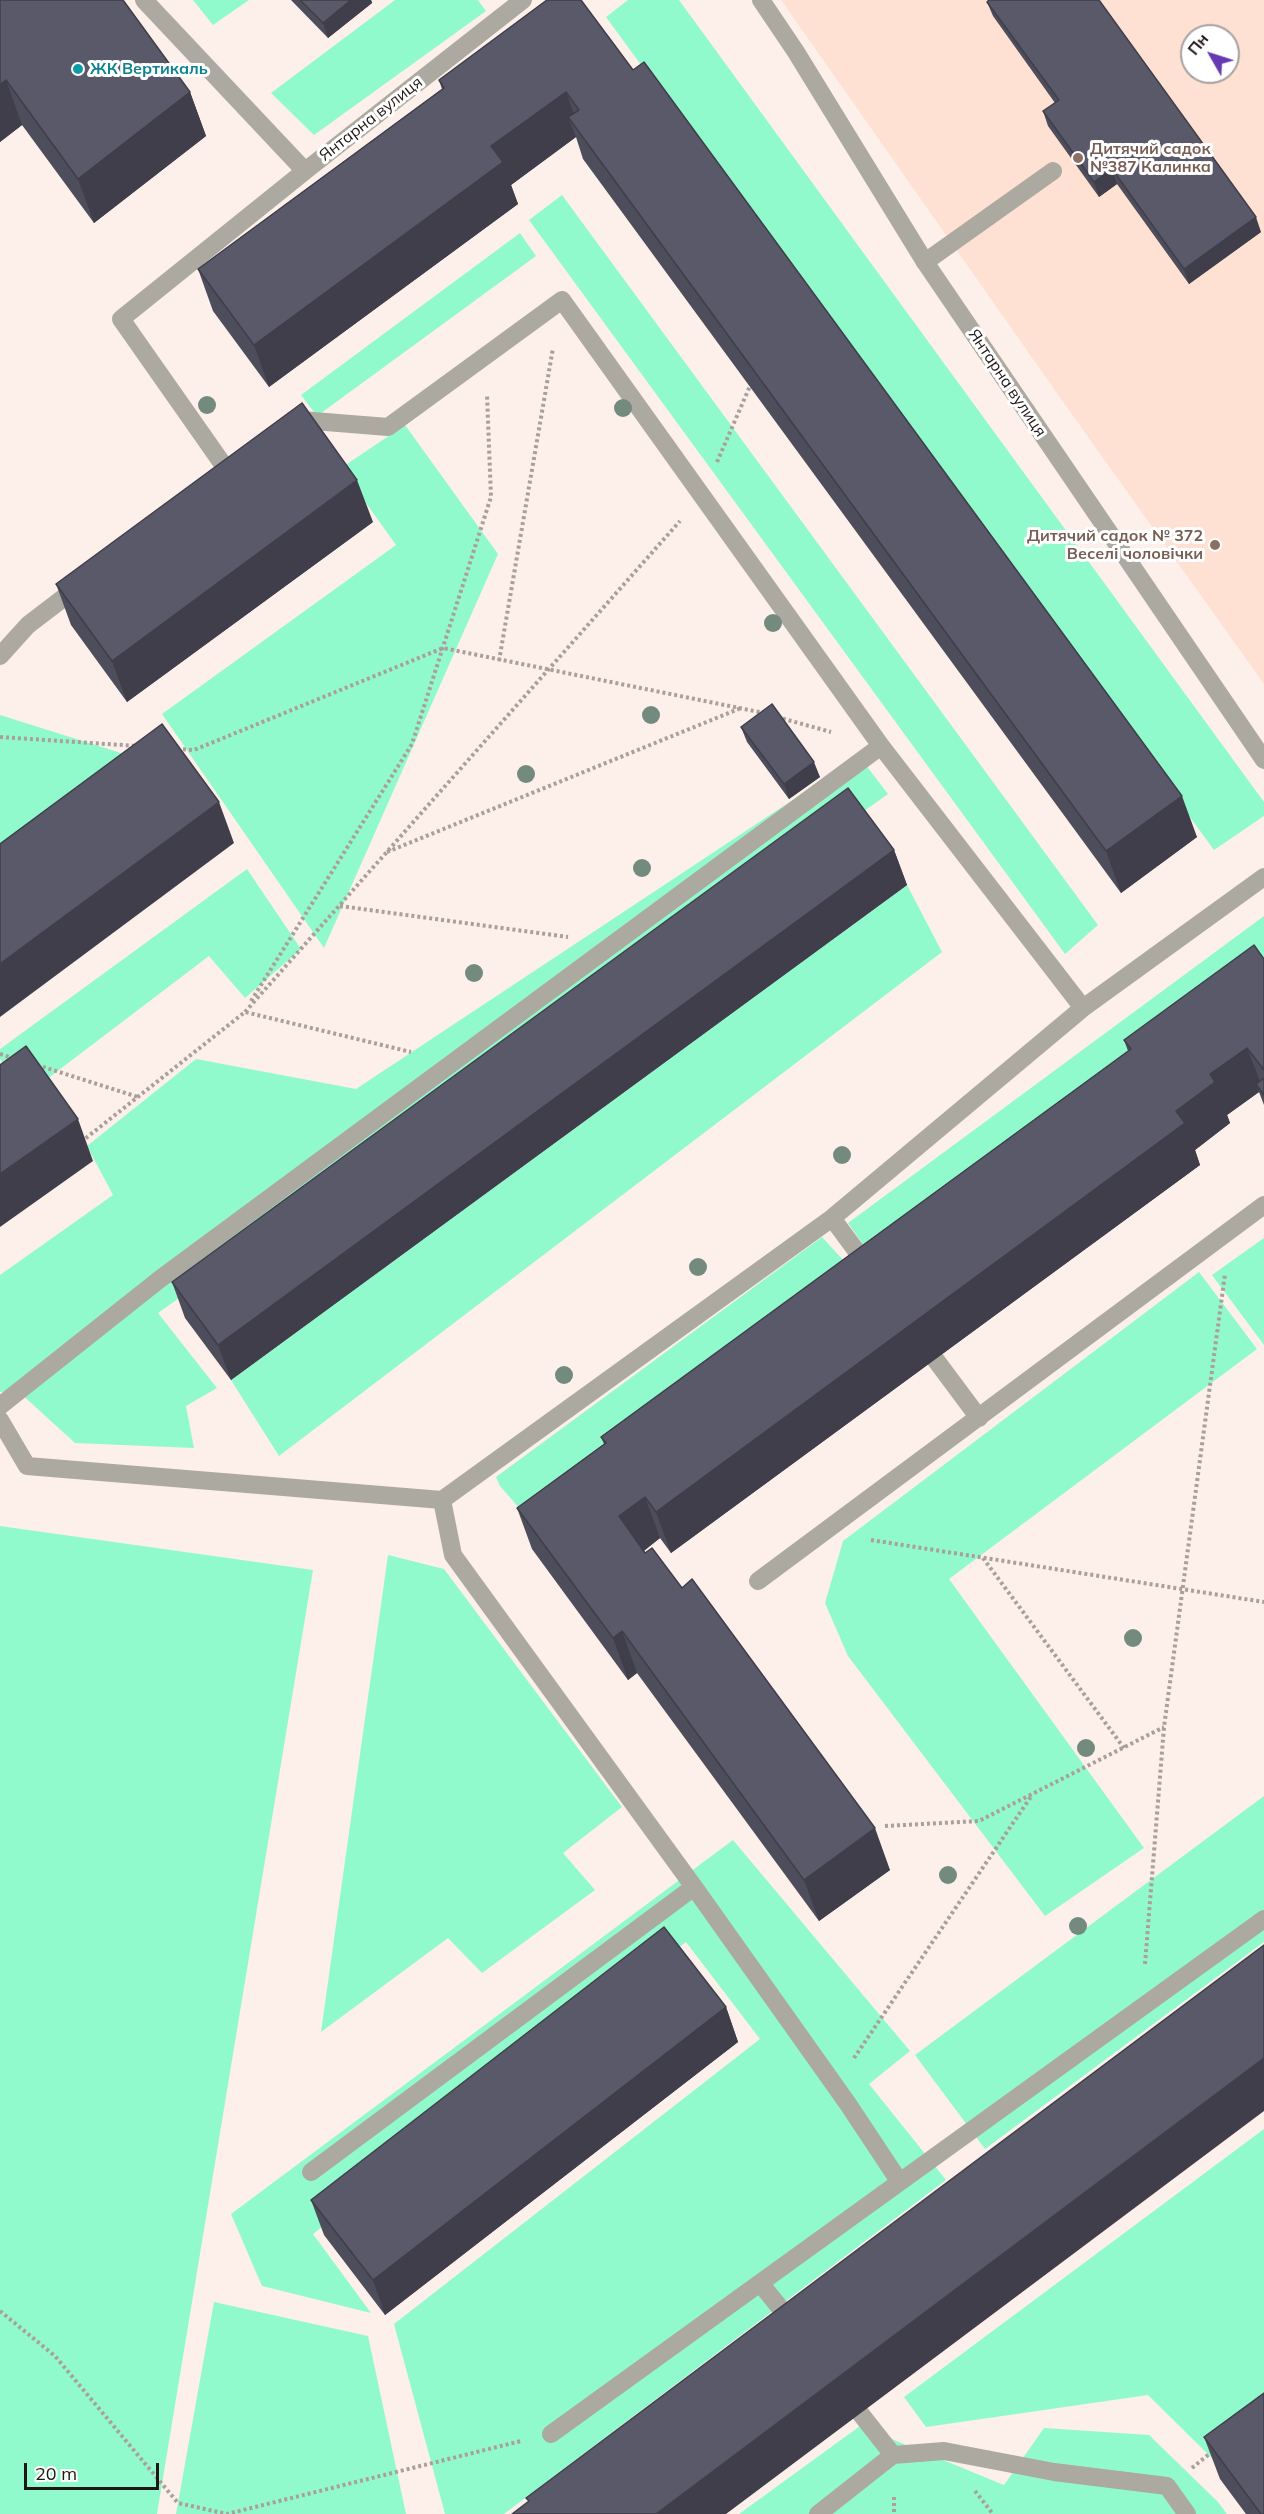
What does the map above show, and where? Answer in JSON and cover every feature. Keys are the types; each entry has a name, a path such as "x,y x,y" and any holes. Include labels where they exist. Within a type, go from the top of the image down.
{"street":[{"name":"Янтарна вулиця","path":"144,0 305,171 523,0"},
{"name":"Янтарна вулиця","path":"761,0 796,52 925,262 1264,760"},
{"path":"230,473 121,319 305,171"},
{"path":"925,262 1053,171"},
{"path":"274,440 301,420 388,427 562,300 881,746 1083,1008"},
{"path":"211,487 256,453"},
{"path":"0,656 28,625 92,576"},
{"path":"0,1406 160,1279 881,746"},
{"path":"0,1420 27,1466 442,1500 832,1218 1083,1008 1264,877"},
{"path":"758,1581 1264,1205"},
{"path":"832,1218 881,1284"},
{"path":"935,1359 979,1418"},
{"path":"442,1500 453,1555 694,1887 835,2086 899,2181"},
{"path":"311,2172 694,1887"},
{"path":"551,2434 1264,1919"},
{"path":"760,2283 806,2341"},
{"path":"861,2414 894,2455"},
{"path":"818,2514 894,2455 944,2451 1054,2472 1167,2486 1187,2514"}],"path":[{"path":"499,661 562,300"},
{"path":"244,1012 412,744 490,497 486,355"},
{"path":"81,1143 244,1012 702,496 750,386"},
{"path":"171,748 194,750 443,648 546,671 743,707 881,746"},
{"path":"386,853 743,707"},
{"path":"0,737 148,747"},
{"path":"339,905 614,943"},
{"path":"244,1012 453,1062"},
{"path":"0,1054 21,1060"},
{"path":"32,1064 139,1097"},
{"path":"1142,2008 1164,1727 1231,1229"},
{"path":"824,1533 1264,1602"},
{"path":"982,1557 1124,1748"},
{"path":"885,1826 979,1821 1164,1727"},
{"path":"835,2086 1032,1795"},
{"path":"0,2311 55,2356 178,2503 227,2514 551,2434"},
{"path":"1167,2486 1220,2446"}],"shaded area":[{"name":"Дитячий садок №387 Калинка","path":"781,0 1264,0 1264,684 1066,406"}],"green space":[{"path":"193,0 249,0 213,25"},
{"path":"395,0 478,0 486,11 314,135 271,93"},
{"path":"628,0 679,0 1264,802 1264,816 1214,850 606,17"},
{"path":"562,195 1098,925 1065,954 529,220"},
{"path":"520,233 536,256 317,416 301,395"},
{"path":"405,425 498,554 324,948 162,714 396,545 341,468"},
{"path":"0,715 156,764 0,882"},
{"path":"859,756 888,794 158,1313 217,1388 186,1406 194,1448 75,1443 18,1391 0,1392 0,1275 113,1195 87,1146 196,1059 356,1089"},
{"path":"247,869 301,949 245,998 209,956 26,1095 0,1059 0,1049"},
{"path":"907,885 942,952 279,1456 231,1380"},
{"path":"1264,916 1264,961 878,1266 848,1223"},
{"path":"822,1237 855,1273 527,1517 500,1486 496,1477"},
{"path":"1264,1238 1264,1345 1212,1275"},
{"path":"1199,1272 1257,1349 949,1579 1144,1848 1045,1916 848,1656 825,1603 843,1541"},
{"path":"0,1526 313,1570 157,2514 0,2514"},
{"path":"388,1555 444,1569 622,1807 563,1853 595,1890 482,1973 448,1938 321,2032"},
{"path":"1264,1796 1264,1942 985,2149 915,2055"},
{"path":"733,1840 910,2051 869,2084 946,2180 504,2514 445,2514 394,2324 760,2039 686,1942 313,2234 371,2313 262,2286 231,2214"},
{"path":"1264,2129 1264,2431 1217,2463 1148,2395 926,2427 904,2397"},
{"path":"214,2302 368,2336 406,2514 176,2514"},
{"path":"860,2426 1004,2485 1044,2428 1149,2435 1218,2502 1227,2514 739,2514"}],"building":[{"name":"ЖК Вертикаль","path":"0,0 123,0 190,92 78,179 6,80 0,85"},
{"path":"300,0 351,0 323,23"},
{"path":"547,0 581,0 633,70 644,62 1182,796 1106,851 568,117 579,110 566,92 491,146 503,162 254,345 198,269 444,88 439,80"},
{"path":"989,0 1099,0 1256,217 1184,269 1112,169 1094,182 1043,111 1059,100 987,2"},
{"path":"302,403 357,480 112,661 56,584"},
{"path":"772,704 814,762 784,784 741,727"},
{"path":"162,724 219,802 0,964 0,844"},
{"path":"848,788 894,850 218,1345 172,1282"},
{"path":"1254,945 1264,959 1264,1070 1247,1048 1210,1074 1215,1082 1176,1111 1185,1123 656,1512 645,1497 619,1516 645,1553 652,1548 682,1588 692,1579 875,1828 804,1880 622,1631 613,1638 517,1508 606,1443 601,1437 1131,1049 1124,1040"},
{"path":"26,1046 78,1119 0,1174 0,1065"},
{"path":"1264,1078 1264,1095 1256,1084"},
{"path":"664,1927 726,2007 373,2280 311,2200"},
{"path":"1264,1945 1264,2058 656,2514 512,2514 529,2501 526,2498"},
{"path":"1264,2393 1264,2514 1261,2514 1204,2437"}],"place":[{"name":"ЖК Вертикаль","path":"78,69"},
{"name":"Дитячий садок №387 Калинка","path":"1078,158"},
{"name":"Дитячий садок № 372 Веселі чоловічки","path":"1215,545"}]}
